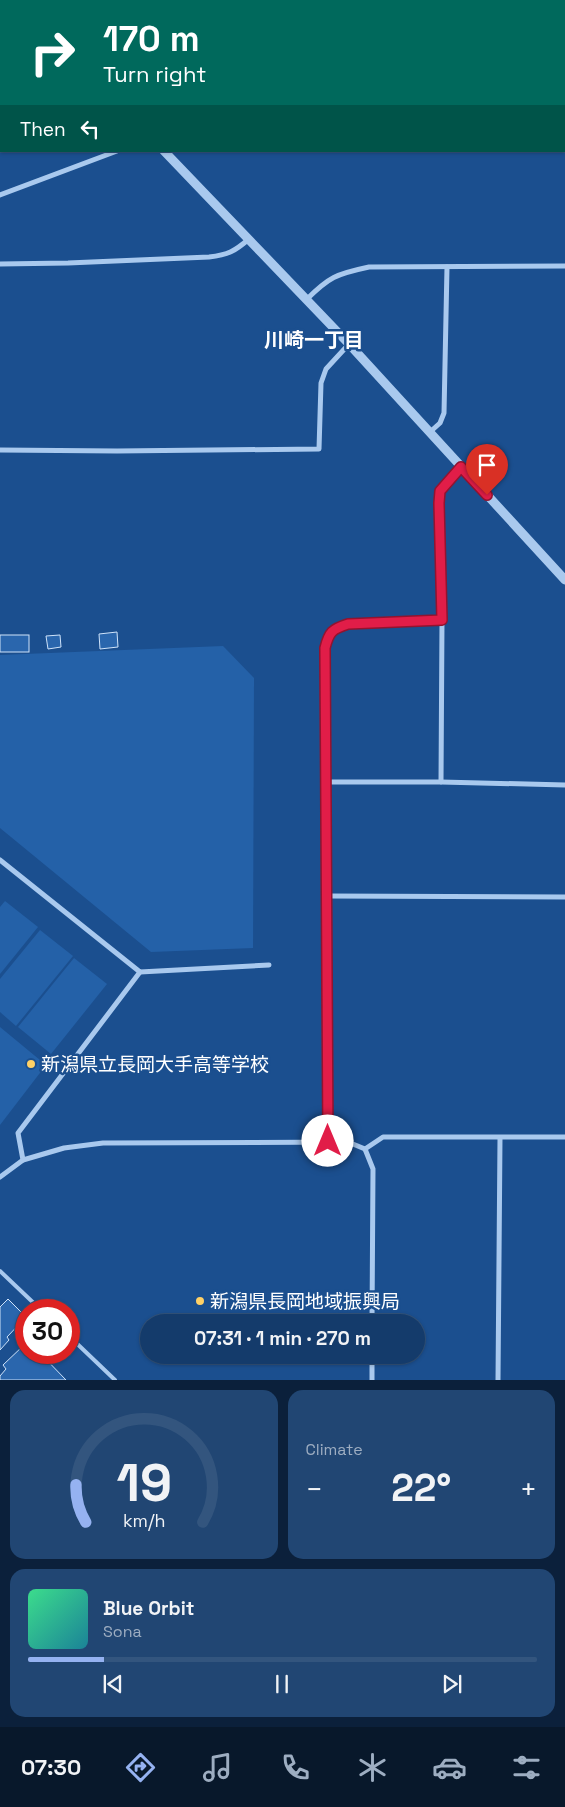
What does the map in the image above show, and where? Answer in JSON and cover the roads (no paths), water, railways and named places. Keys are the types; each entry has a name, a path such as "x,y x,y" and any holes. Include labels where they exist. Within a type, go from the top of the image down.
{"street":[{"path":"0,195 114,152"},
{"path":"165,152 349,344 565,580"},
{"path":"0,264 210,258 234,251 249,239"},
{"path":"306,300 331,278 347,271 368,267 565,266"},
{"path":"430,432 440,423 444,412 447,267"},
{"path":"0,450 118,452 319,449 321,383 326,369 349,344"},
{"path":"442,782 442,620 439,503 440,491 461,467"},
{"path":"328,1141 325,648 328,635 337,627 348,624 442,620"},
{"path":"326,782 565,784"},
{"path":"0,860 140,972 268,965"},
{"path":"328,896 565,897"},
{"path":"23,1160 18,1134 140,972"},
{"path":"365,1149 383,1137 565,1137"},
{"path":"498,1380 500,1138"},
{"path":"0,1177 23,1160 64,1148 103,1143 348,1142 365,1149 373,1169 372,1314"},
{"path":"372,1364 372,1380"}],"lane":[{"path":"0,1271 30,1299"},
{"path":"80,1346 116,1380"}],"place":[{"name":"新潟県立長岡大手高等学校","path":"31,1064"},
{"name":"新潟県長岡地域振興局","path":"200,1301"}],"district":[{"name":"川崎一丁目","path":"314,340"}]}
